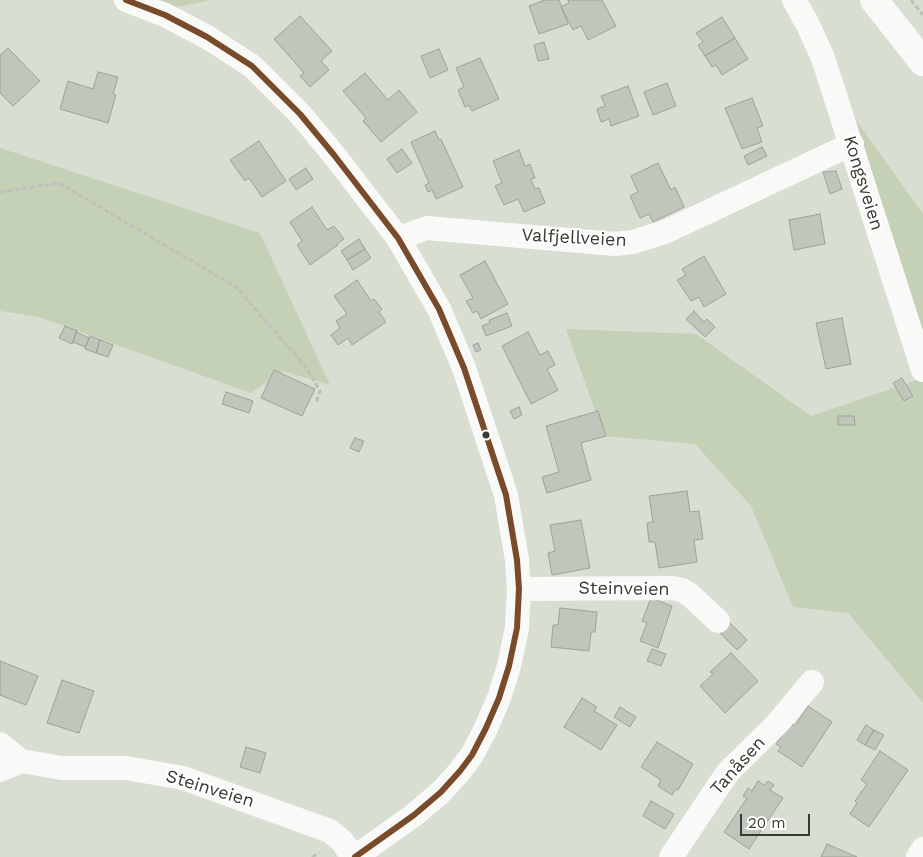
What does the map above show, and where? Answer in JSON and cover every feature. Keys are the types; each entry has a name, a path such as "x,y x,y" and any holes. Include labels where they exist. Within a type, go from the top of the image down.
{"highway":[{"path":"874,0 923,62"}],"street":[{"path":"126,0 166,15 207,37 252,66 311,127 398,238 439,310 464,368 506,495 518,560 517,628 509,666 499,698 486,728 472,754 441,792 399,827 350,852"},
{"name":"Kongsveien","path":"794,0 823,58 923,370"},
{"name":"Valfjellveien","path":"398,238 427,228 615,244 633,242 665,232 852,144"},
{"name":"Steinveien","path":"519,589 672,588 682,590 690,595 718,622"},
{"name":"Tanåsen","path":"671,857 728,772 777,724 812,682"},
{"path":"0,744 10,765"},
{"name":"Steinveien","path":"10,765 62,768 126,768 184,778 330,831 350,852"},
{"path":"918,857 923,849"}],"path":[{"path":"911,0 923,15"},
{"path":"0,192 59,183 236,287 305,366 320,391 316,403"},
{"path":"312,857 350,852"}],"green space":[{"path":"136,0 212,0 161,10"},
{"path":"841,99 923,214 923,377"},
{"path":"0,148 260,233 330,385 283,371 251,393 39,317 0,311"},
{"path":"566,329 696,334 811,416 923,378 923,703 848,613 793,607 751,506 695,444 604,436"}],"building":[{"path":"545,0 559,0 568,24 539,34 529,6"},
{"path":"568,0 602,0 616,26 588,40 581,26 573,30 561,7 569,3"},
{"path":"300,16 332,51 321,61 329,70 310,87 300,76 304,73 274,39"},
{"path":"722,17 735,38 705,56 698,45 703,42 696,33"},
{"path":"735,38 748,59 722,75 716,65 712,67 705,56"},
{"path":"544,42 549,59 538,61 534,45"},
{"path":"8,48 40,81 13,106 0,93 0,55"},
{"path":"439,49 448,70 430,78 421,56"},
{"path":"480,58 499,99 472,111 469,105 465,107 458,90 464,87 456,68"},
{"path":"98,72 118,77 113,94 116,95 108,123 60,109 68,81 93,89"},
{"path":"365,73 388,100 399,90 417,112 381,142 363,121 366,118 343,91"},
{"path":"667,83 676,106 653,115 644,92"},
{"path":"628,86 639,116 611,126 609,119 601,122 597,109 605,106 601,96"},
{"path":"752,98 763,126 757,128 762,142 742,149 725,108"},
{"path":"435,131 439,140 441,139 463,187 436,199 432,190 428,192 425,185 429,183 411,142"},
{"path":"259,141 286,181 262,197 249,178 245,181 230,160"},
{"path":"762,147 767,156 748,165 744,156"},
{"path":"402,149 412,163 397,173 387,159"},
{"path":"519,150 525,166 530,164 535,178 531,179 535,189 539,188 545,203 524,212 518,199 504,205 495,186 502,183 493,161"},
{"path":"658,163 671,190 675,187 684,207 653,222 649,214 640,218 630,196 638,192 631,176"},
{"path":"306,168 313,179 296,190 289,179"},
{"path":"836,171 842,189 830,194 823,172"},
{"path":"312,207 327,230 334,226 344,239 310,265 297,245 302,241 290,222"},
{"path":"820,214 825,244 794,250 789,220"},
{"path":"359,239 365,249 347,260 341,251"},
{"path":"365,249 371,258 353,270 347,260"},
{"path":"704,256 726,294 704,307 699,297 691,301 677,280 686,275 682,269"},
{"path":"485,261 508,304 481,319 477,311 473,313 466,301 473,298 460,275"},
{"path":"357,280 371,301 374,299 382,309 379,312 386,322 352,345 348,338 338,345 331,335 340,328 336,321 347,314 334,296"},
{"path":"694,311 704,322 707,319 715,327 705,337 686,319"},
{"path":"507,313 512,326 486,336 482,326 490,323 489,320"},
{"path":"842,318 851,364 826,369 816,323"},
{"path":"65,326 77,331 72,344 59,338"},
{"path":"76,332 89,338 85,347 73,342"},
{"path":"528,332 540,355 548,351 555,365 547,369 558,390 531,404 502,346"},
{"path":"90,336 100,340 96,353 85,349"},
{"path":"100,340 113,345 108,357 96,353"},
{"path":"478,343 481,350 476,352 473,345"},
{"path":"274,370 315,389 302,416 261,398"},
{"path":"902,378 913,396 904,401 893,383"},
{"path":"226,392 253,401 249,413 222,404"},
{"path":"519,407 522,415 514,419 510,411"},
{"path":"598,411 606,436 581,443 591,480 547,493 542,477 559,472 546,426"},
{"path":"838,416 854,416 855,425 838,425"},
{"path":"355,438 364,441 359,452 350,448"},
{"path":"687,491 690,512 699,511 703,539 694,540 697,562 659,568 655,542 649,542 647,523 653,522 649,496"},
{"path":"581,520 590,568 552,575 548,553 555,551 550,525"},
{"path":"651,598 672,606 658,648 640,641 647,623 642,621"},
{"path":"560,608 597,612 595,632 591,632 589,651 551,647 553,625 558,625"},
{"path":"728,621 747,640 737,650 718,631"},
{"path":"652,649 666,654 661,666 647,661"},
{"path":"731,653 758,681 725,713 700,686 713,674 710,672"},
{"path":"0,661 38,676 26,705 0,695"},
{"path":"62,680 94,691 79,733 47,723"},
{"path":"582,698 597,707 594,711 617,725 601,750 564,727"},
{"path":"808,706 832,722 802,767 778,751 781,747 776,744 790,723 795,726"},
{"path":"620,707 636,717 630,727 614,717"},
{"path":"866,725 874,730 865,745 857,740"},
{"path":"874,730 884,735 875,750 865,745"},
{"path":"657,742 693,764 678,790 676,789 672,795 658,786 661,780 641,767"},
{"path":"246,747 266,753 260,773 240,767"},
{"path":"880,751 908,770 869,827 850,814 857,803 855,801 867,784 861,780"},
{"path":"758,781 764,785 768,781 774,785 770,790 783,798 749,849 724,832 747,798 743,796 748,788 752,791"},
{"path":"651,801 674,814 665,829 643,816"},
{"path":"827,844 857,857 821,857"}],"transit line":[{"path":"126,0 165,15 207,37 252,66 300,114 398,238 439,309 464,368 506,495 517,560 519,589 517,628 509,666 499,698 472,755 441,792 414,815 355,857"}]}
